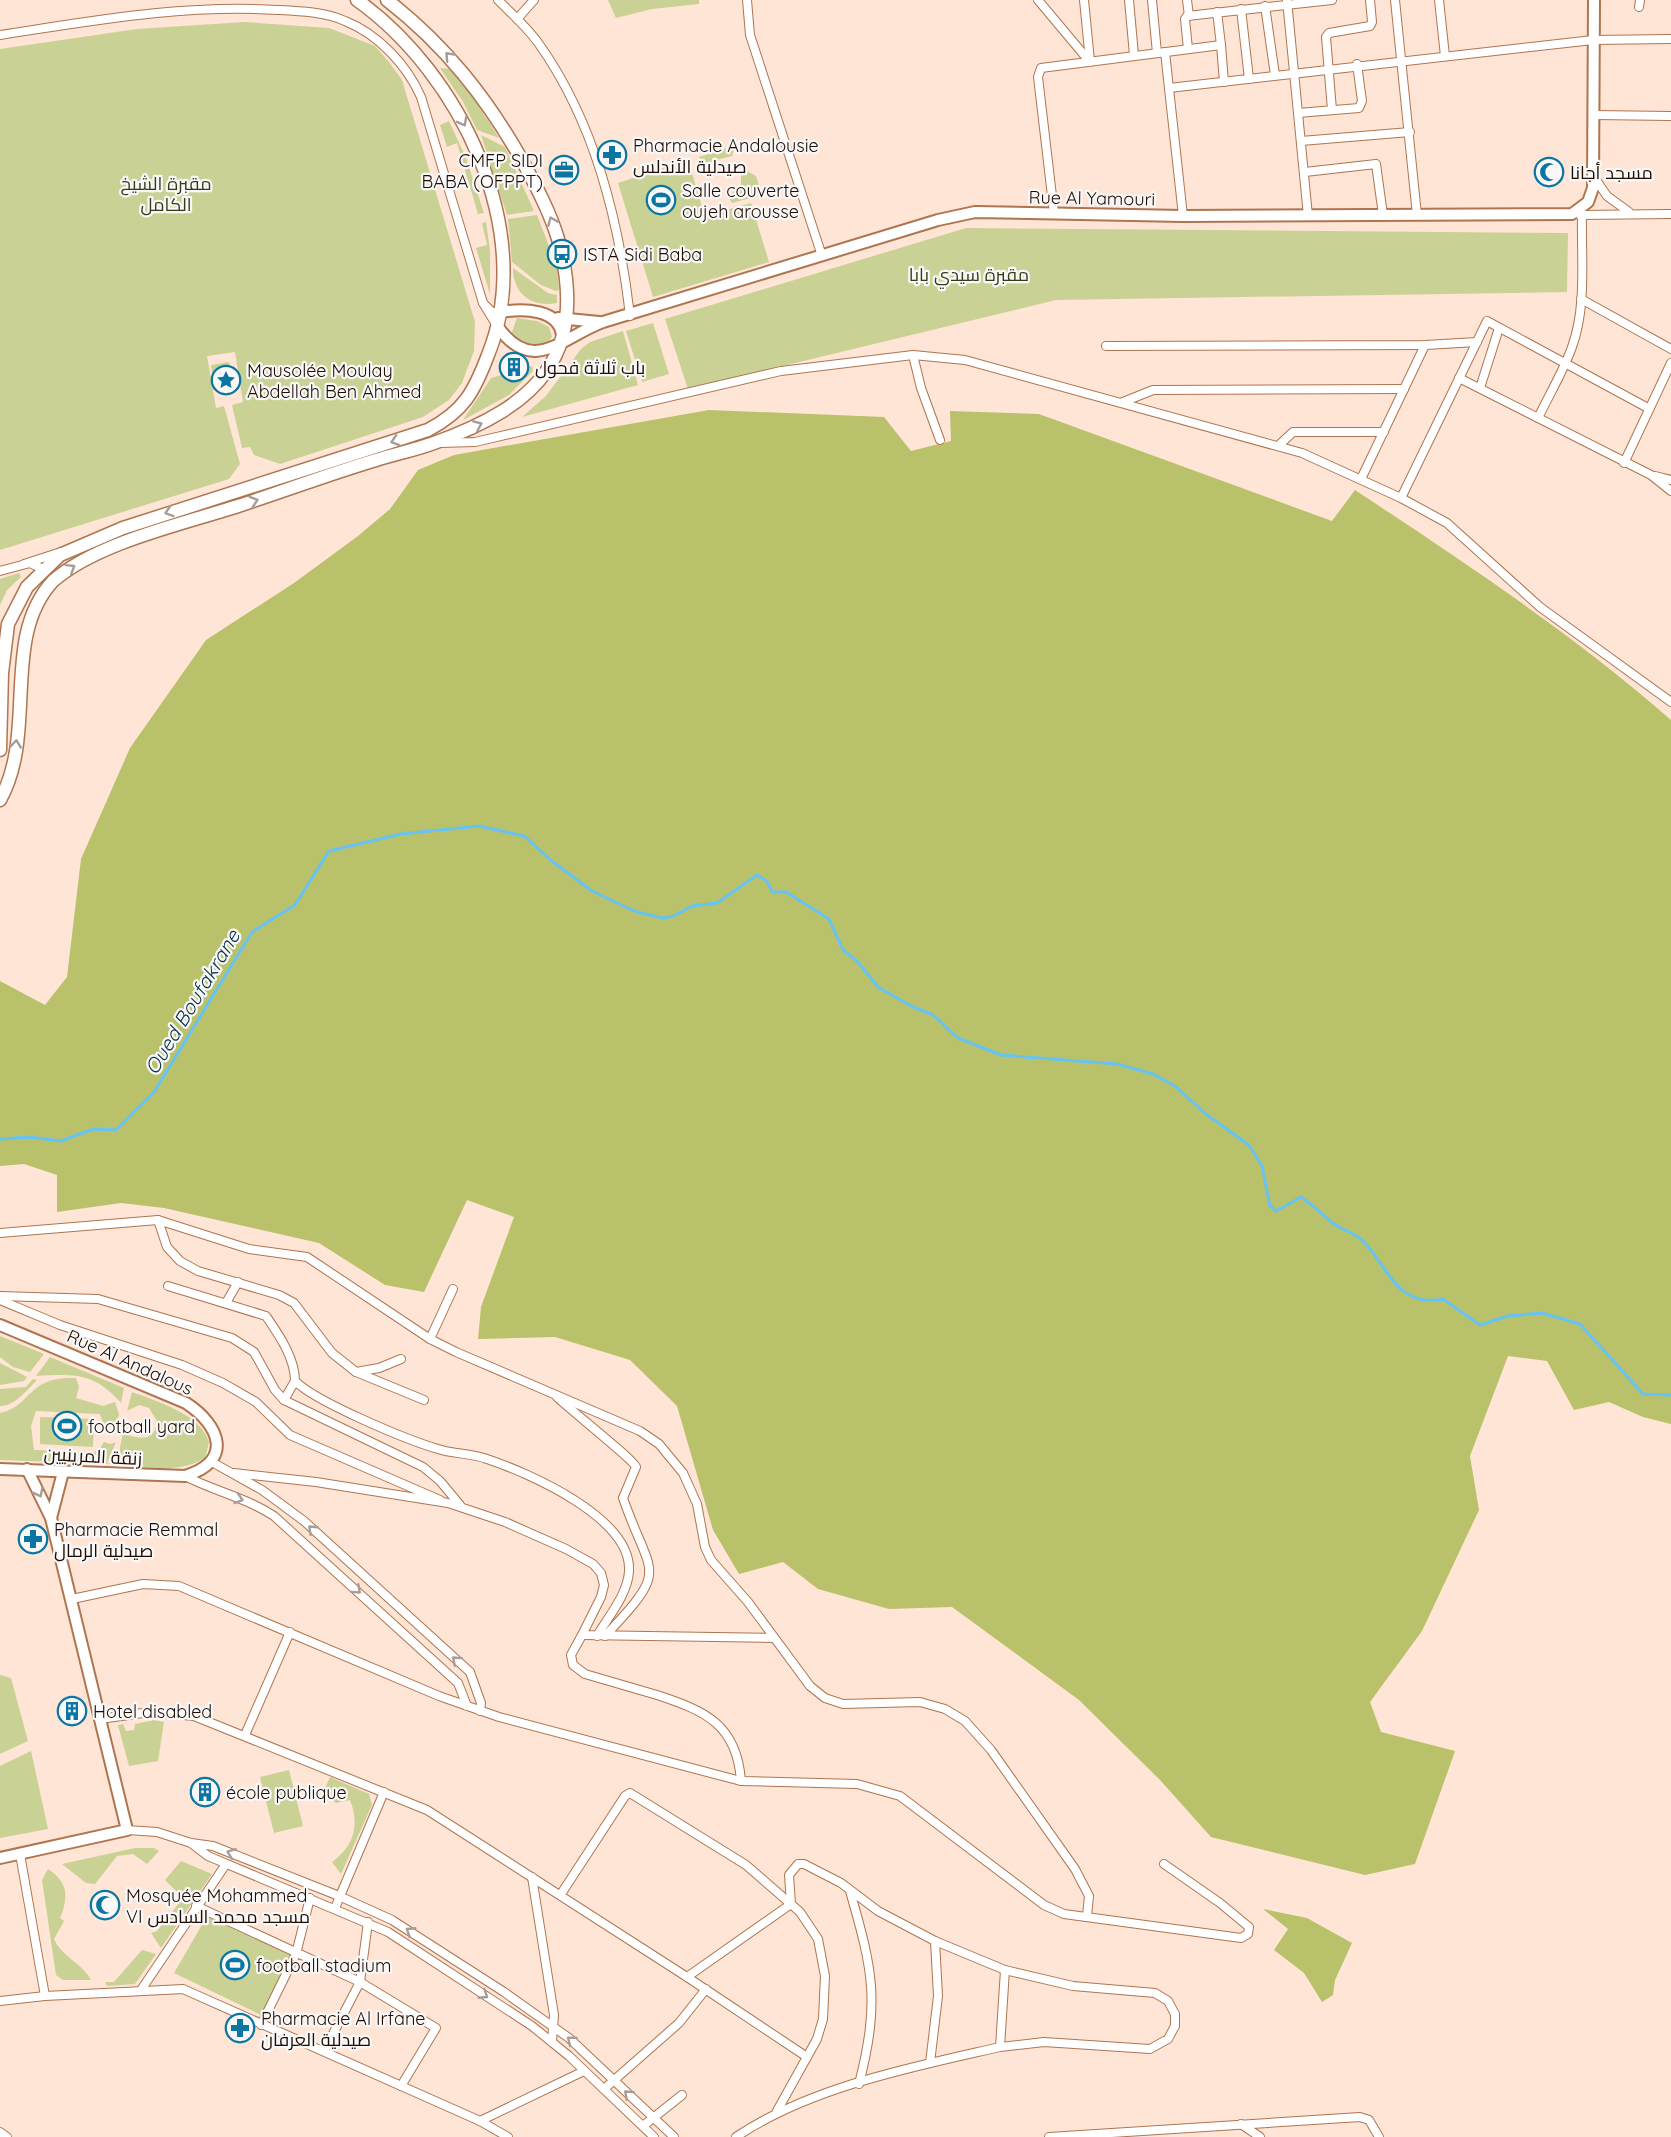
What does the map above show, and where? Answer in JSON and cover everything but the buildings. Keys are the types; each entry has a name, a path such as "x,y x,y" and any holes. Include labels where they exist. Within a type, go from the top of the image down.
{"main road":[{"path":"0,750 1,673 8,624 21,596 43,569 68,550 156,516 436,425 458,411 476,387 502,312 504,281 501,238 488,186 466,127 425,62 404,39 357,0"},
{"path":"43,591 71,567 124,543 377,459 433,444 487,421 508,409 540,380 562,343 567,319 568,285 555,227 536,186 511,140 467,76 423,29 387,0"},
{"path":"0,800 9,780 17,738 17,661 26,621 47,580 43,569"},
{"path":"1,673 10,670 17,661"}],"street":[{"path":"498,0 539,43 559,75 592,144 619,241 630,316"},
{"path":"517,18 534,0"},
{"path":"747,0 750,35 822,256"},
{"path":"1038,0 1090,62"},
{"path":"1084,0 1090,62"},
{"path":"1129,0 1134,55"},
{"path":"1152,0 1169,88 1183,216"},
{"path":"1187,0 1189,16"},
{"path":"1188,49 1185,19 1189,16 1287,2 1332,0"},
{"path":"1332,110 1327,68 1327,34 1370,27 1372,19 1370,0"},
{"path":"1395,0 1417,215"},
{"path":"1439,0 1445,56"},
{"path":"1594,0 1593,174 1587,209 1594,214"},
{"path":"1287,2 1308,216"},
{"path":"1265,6 1275,75"},
{"path":"0,35 139,15 220,8 333,16 356,25 388,50 418,90 483,303 498,327"},
{"path":"1241,9 1249,79"},
{"path":"1217,12 1224,82"},
{"path":"1169,88 1357,64 1593,40 1671,39"},
{"path":"1054,213 1038,77 1044,67 1221,45"},
{"path":"1298,113 1359,108 1361,105 1357,64"},
{"path":"1593,115 1671,116"},
{"path":"1301,141 1410,132"},
{"path":"1305,172 1376,164 1383,215"},
{"path":"1593,174 1612,208 1604,214"},
{"path":"1567,215 1581,209 1598,193 1631,213"},
{"name":"Rue Al Yamouri","path":"498,327 511,344 525,350 549,350 603,322 630,316 938,220 968,213 1183,216 1567,215"},
{"path":"1567,215 1671,214"},
{"path":"1538,418 1565,363 1578,326 1581,299 1582,215"},
{"path":"1581,299 1671,349"},
{"path":"483,303 492,312 502,312"},
{"name":"Rue Al Yamouri","path":"502,312 523,310 567,319 603,322"},
{"path":"550,316 559,324 562,343"},
{"path":"1401,498 1486,321 1648,408"},
{"path":"1480,388 1500,328"},
{"path":"1106,346 1425,345 1477,342"},
{"path":"1361,479 1425,345"},
{"path":"433,444 475,442 625,410 781,371 913,355 965,360 1302,453 1401,498 1447,523 1539,608 1671,702"},
{"path":"913,355 921,388 940,440"},
{"path":"1624,463 1671,363"},
{"path":"1459,378 1624,463 1671,480"},
{"path":"1123,402 1153,390 1404,389"},
{"path":"1278,446 1293,432 1383,432"},
{"path":"1652,475 1671,491"},
{"path":"0,571 68,550"},
{"path":"24,564 35,564 43,569"},
{"path":"0,1233 158,1220 249,1249 307,1257 430,1339 640,1431 659,1444 683,1473 697,1504 707,1553 748,1602 810,1686 825,1698 843,1704 920,1702 945,1709 965,1721 991,1750 1075,1869 1089,1896 1087,1916"},
{"path":"158,1220 167,1247 180,1261 198,1271 238,1282 294,1303 332,1353 356,1372 424,1400"},
{"path":"226,1303 238,1282"},
{"path":"168,1286 266,1316 295,1369 295,1381 284,1400"},
{"path":"430,1339 453,1289"},
{"path":"0,1298 98,1299 232,1338 254,1352 269,1381 284,1400 423,1467 440,1481 461,1506"},
{"path":"0,1298 70,1329 182,1365 214,1379 240,1391 256,1402 290,1435 448,1503"},
{"name":"Rue Al Andalous","path":"0,1325 186,1403 206,1418 213,1427 216,1446 210,1461"},
{"path":"356,1372 379,1368 401,1359"},
{"path":"295,1381 316,1397 421,1444 440,1450 486,1458 523,1474 571,1497 602,1520 625,1553 629,1573 623,1592 601,1636"},
{"path":"550,1391 590,1428 624,1453 636,1467 623,1498 647,1554 651,1578 641,1597 601,1636"},
{"path":"185,1476 196,1473 210,1461 234,1473 304,1521 470,1672 479,1695 480,1711"},
{"name":"زنقة المرينيين","path":"0,1469 185,1476"},
{"path":"27,1469 51,1518 127,1830"},
{"path":"51,1518 63,1472"},
{"path":"234,1473 316,1482 461,1506 505,1522 593,1564 601,1573 604,1584 601,1597 571,1655 576,1668 585,1674 681,1703 708,1715 725,1732 734,1748 741,1781"},
{"path":"185,1476 265,1510 458,1683 466,1706"},
{"path":"72,1599 132,1586 172,1585 204,1595 480,1711 741,1781 857,1784 900,1796 1044,1905 1064,1914 1241,1938 1248,1934 1249,1928 1234,1914 1164,1864"},
{"path":"381,1613 392,1602"},
{"path":"245,1735 290,1632"},
{"path":"582,1635 773,1638"},
{"path":"100,1719 138,1713 172,1713 194,1716 384,1792 442,1819 561,1894 807,2057"},
{"path":"335,1908 384,1792"},
{"path":"561,1894 625,1797 630,1793 741,1861 791,1904 813,1927 823,1954 825,2002 823,2019 807,2057 777,2111"},
{"path":"0,1858 127,1830 157,1832 191,1843 213,1846 339,1896 392,1920 555,2028 582,2048 613,2081 674,2137"},
{"path":"191,1843 208,1856 368,1922 454,1976 552,2042 654,2137"},
{"path":"20,1854 45,1996"},
{"path":"141,1990 226,1864"},
{"path":"736,2137 777,2111 930,2063 1000,2047 1044,2042 1150,2049 1168,2039 1176,2020 1168,2001 1155,1993 1073,1986 1005,1970 936,1941 878,1911 824,1872 798,1864 789,1875 791,1904"},
{"path":"532,1877 555,2028 552,2042"},
{"path":"850,1891 868,1954 873,1997 870,2036 859,2084"},
{"path":"261,2025 296,1954 310,1898"},
{"path":"687,1977 791,1904"},
{"path":"196,1906 360,1982 435,2028 401,2086"},
{"path":"324,2051 360,1982 368,1922"},
{"path":"930,2063 938,1996 936,1941"},
{"path":"454,1976 462,1965"},
{"path":"1000,2047 1005,1970"},
{"path":"0,2001 45,1996 183,1989 480,2121 508,2137"},
{"path":"604,2089 679,2023 706,1989"},
{"path":"480,2121 584,2071"},
{"path":"643,2126 682,2095"},
{"path":"1049,2137 1360,2117 1369,2120 1378,2137"},
{"path":"1241,2124 1260,2137"},
{"path":"1132,2131 1140,2137"},
{"path":"0,2132 8,2137"}],"green space":[{"path":"608,0 699,0 699,4 652,9 616,18"},
{"name":"مقبرة الشيخ الكامل","path":"245,22 329,28 375,46 402,80 475,322 474,351 462,383 449,400 423,417 280,464 254,455 250,447 242,448 232,405 243,402 235,352 207,356 216,408 224,406 240,464 229,479 0,550 0,49 137,29"},
{"path":"440,68 451,69 469,91 499,138 477,130 463,102"},
{"path":"449,121 466,158 484,213 478,214 457,143 447,147 440,125"},
{"path":"481,135 505,147 534,211 507,215"},
{"path":"735,146 732,156 712,161 704,171 699,157"},
{"path":"688,160 705,216 751,203 769,262 653,297 618,183"},
{"path":"747,171 756,176 762,195 732,203 728,197 741,184 741,172"},
{"path":"537,215 557,267 559,290 556,291 541,285 512,262 508,219"},
{"path":"486,222 490,250 490,294 476,248 487,245 482,223"},
{"name":"مقبرة سيدي بابا","path":"966,228 1568,233 1567,292 1056,300 688,389 665,319"},
{"path":"513,268 548,293 557,295 557,303 540,303 526,297 516,285"},
{"path":"517,318 537,321 549,327 552,337 548,342 530,345 515,339 512,332"},
{"path":"653,323 669,374 642,382 626,331"},
{"path":"623,331 638,385 522,417 546,396 581,349 590,342"},
{"path":"229,362 231,375 213,378 211,365"},
{"path":"532,366 533,371 509,395 463,420 491,378"},
{"path":"709,410 884,417 911,451 951,441 950,411 1039,414 1332,521 1355,490 1557,628 1671,720 1671,1424 1643,1417 1609,1402 1574,1410 1547,1361 1508,1356 1470,1456 1479,1510 1422,1631 1370,1702 1381,1732 1455,1751 1415,1864 1365,1875 1211,1837 1160,1780 1079,1700 952,1607 889,1609 818,1589 783,1562 739,1574 713,1530 677,1406 630,1360 555,1337 478,1339 481,1307 514,1217 467,1200 424,1292 385,1285 319,1243 164,1208 121,1203 57,1212 57,1175 24,1164 0,1166 0,981 45,1005 67,977 81,859 130,748 206,640 294,583 358,536 390,509 418,470 454,455"},
{"path":"19,573 21,577 7,590 0,605 0,579"},
{"path":"0,1336 44,1354 30,1372 13,1367 0,1357"},
{"path":"50,1357 124,1388 121,1403 102,1385 83,1377 36,1376"},
{"path":"0,1363 27,1377 24,1381 0,1385"},
{"path":"76,1378 79,1387 76,1398 103,1406 115,1402 119,1414 116,1428 112,1424 104,1426 100,1414 36,1411 31,1426 34,1450 94,1452 99,1450 104,1442 110,1444 116,1442 107,1463 112,1464 0,1460 0,1413 19,1404 39,1386 60,1379"},
{"path":"33,1379 37,1380 20,1397 0,1406 0,1389 26,1387"},
{"path":"132,1392 165,1404 197,1424 209,1442 205,1458 173,1468 151,1468 117,1463 124,1427 128,1435 143,1438 151,1435 156,1427 157,1421 149,1408 139,1405 127,1411"},
{"name":"football yard","path":"40,1417 94,1419 93,1447 40,1444"},
{"path":"0,1675 11,1678 28,1741 0,1754"},
{"path":"154,1720 164,1722 158,1761 129,1766 118,1725 123,1724 126,1731 134,1730 135,1724"},
{"path":"31,1751 48,1829 0,1838 0,1766"},
{"path":"289,1770 303,1826 274,1833 260,1777"},
{"path":"330,1777 369,1794 372,1805 341,1874 332,1862 340,1856 350,1842 354,1826 353,1809 350,1800 336,1803 323,1793"},
{"path":"135,1848 154,1848 159,1851 147,1864 133,1854 117,1856 95,1884 86,1883 62,1864"},
{"path":"181,1861 212,1874 161,1948 151,1933 157,1931 183,1898 165,1880"},
{"path":"48,1869 60,1879 65,1890 65,1903 60,1918 64,1921 54,1939 62,1951 83,1969 91,1980 63,1980 56,1975 42,1880"},
{"path":"1263,1909 1307,1918 1352,1943 1335,1980 1333,1995 1322,2002 1304,1973 1274,1950 1288,1929"},
{"name":"football stadium","path":"207,1916 295,1957 263,2016 174,1973"},
{"path":"142,1950 156,1954 135,1984 107,1986 105,1982 114,1982"}],"waterway":[{"name":"Oued Boufakrane","path":"0,1139 30,1137 61,1141 93,1129 116,1130 154,1092 252,932 295,905 329,851 401,834 479,826 524,836 553,862 592,891 634,911 662,918 674,916 692,906 717,903 757,875 767,881 772,892 786,892 829,919 843,950 857,961 878,987 911,1006 933,1015 958,1038 1001,1055 1117,1064 1153,1074 1175,1086 1207,1115 1249,1145 1262,1166 1270,1206 1276,1211 1301,1197 1334,1224 1362,1240 1403,1291 1427,1300 1443,1299 1480,1325 1508,1316 1542,1313 1580,1324 1643,1394 1671,1395"}],"place":[{"name":"Pharmacie Andalousie صيدلية الأندلس","path":"612,155"},
{"name":"CMFP SIDI BABA (OFPPT)","path":"564,170"},
{"name":"مسجد أجانا","path":"1549,172"},
{"name":"Salle couverte oujeh arousse","path":"661,200"},
{"name":"ISTA Sidi Baba","path":"562,254"},
{"name":"باب ثلاثة فحول","path":"514,367"},
{"name":"Mausolée Moulay Abdellah Ben Ahmed","path":"226,380"},
{"name":"football yard","path":"67,1426"},
{"name":"Pharmacie Remmal صيدلية الرمال","path":"33,1539"},
{"name":"Hotel disabled","path":"72,1711"},
{"name":"école publique","path":"205,1792"},
{"name":"Mosquée Mohammed VI مسجد محمد السادس","path":"105,1905"},
{"name":"football stadium","path":"235,1965"},
{"name":"Pharmacie Al Irfane صيدلية العرفان","path":"240,2028"}]}
